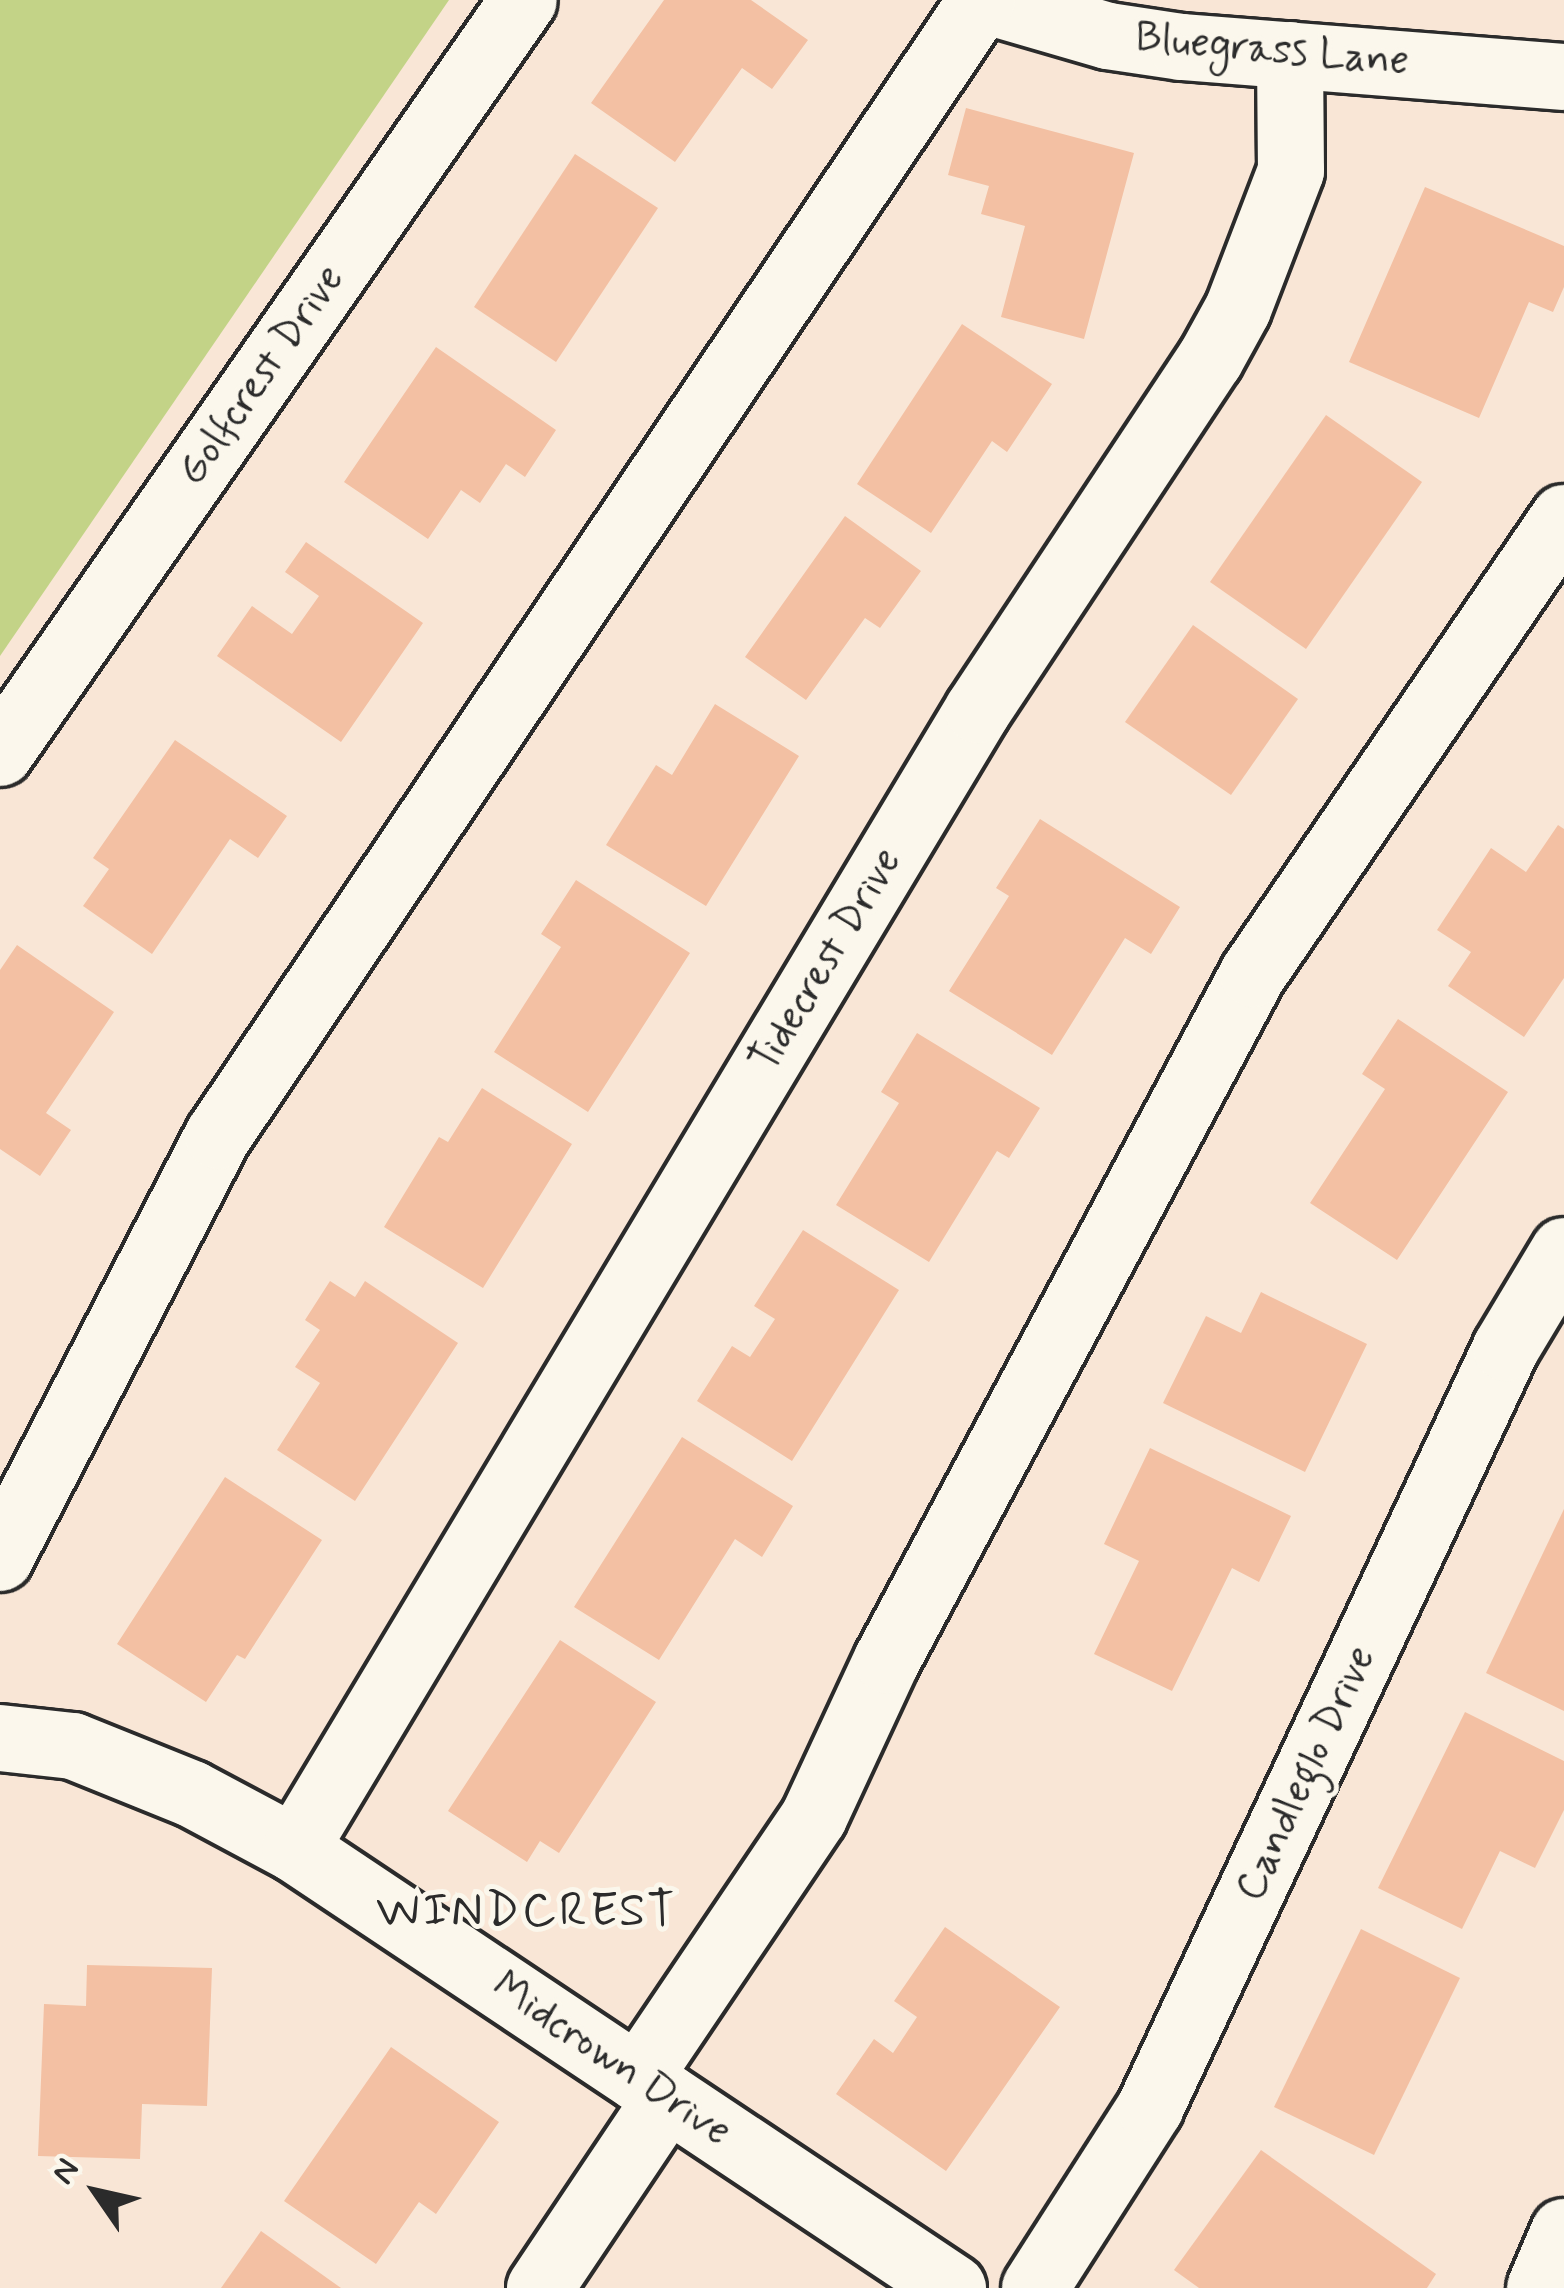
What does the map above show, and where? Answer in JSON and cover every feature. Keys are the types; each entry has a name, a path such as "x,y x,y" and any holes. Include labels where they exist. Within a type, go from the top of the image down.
{"street":[{"name":"Golfcrest Drive","path":"0,753 524,0"},
{"name":"Bluegrass Lane","path":"983,0 1108,36 1564,77"},
{"path":"0,1558 218,1136 983,0"},
{"name":"Tidecrest Drive","path":"295,1849 978,710 1210,360 1238,309 1291,171 1290,55"},
{"path":"540,2288 814,1817 887,1660 1253,974 1564,518"},
{"name":"Candleglo Drive","path":"1035,2288 1150,2108 1506,1348 1564,1251"},
{"name":"Midcrown Drive","path":"0,1738 73,1747 192,1794 295,1849 953,2288"},
{"path":"1540,2288 1564,2232"}],"green space":[{"path":"0,0 449,0 0,656"}],"building":[{"path":"664,0 751,0 808,40 772,89 742,68 675,162 591,103"},
{"path":"966,108 1134,153 1084,339 1001,317 1025,226 981,214 989,186 948,175"},
{"path":"575,154 658,208 556,362 474,307"},
{"path":"1425,187 1564,246 1564,287 1553,312 1529,302 1479,418 1349,362"},
{"path":"962,324 1052,384 1007,452 992,441 931,533 857,484"},
{"path":"436,347 556,430 525,477 506,464 480,503 461,490 428,539 344,482"},
{"path":"1326,415 1422,482 1306,649 1210,582"},
{"path":"845,516 921,571 880,628 865,618 806,700 745,657"},
{"path":"306,542 423,623 341,742 217,656 252,606 292,634 319,596 285,572"},
{"path":"1193,625 1298,699 1231,795 1125,722"},
{"path":"715,704 799,756 706,906 606,845 656,765 672,775"},
{"path":"175,740 287,816 258,858 230,839 152,954 83,906 109,869 93,858"},
{"path":"1040,819 1180,907 1151,954 1125,938 1052,1055 949,991 1009,896 996,888"},
{"path":"1558,825 1564,829 1564,978 1524,1037 1448,986 1471,952 1437,930 1491,848 1526,872"},
{"path":"576,880 690,953 588,1112 494,1052 561,947 541,934"},
{"path":"17,945 114,1012 46,1113 71,1130 40,1176 0,1149 0,970"},
{"path":"1398,1019 1508,1092 1397,1260 1310,1203 1385,1089 1362,1074"},
{"path":"917,1033 1040,1108 1009,1158 997,1151 929,1262 836,1205 899,1103 881,1092"},
{"path":"482,1088 572,1144 483,1288 384,1227 439,1137 448,1142"},
{"path":"803,1230 899,1290 792,1461 697,1401 732,1346 750,1357 775,1319 754,1306"},
{"path":"330,1281 355,1297 365,1281 458,1343 355,1501 277,1450 320,1383 295,1367 320,1330 305,1320"},
{"path":"1261,1292 1367,1344 1305,1472 1163,1403 1206,1316 1241,1333"},
{"path":"682,1437 793,1506 762,1557 735,1539 659,1660 574,1607"},
{"path":"1150,1448 1291,1516 1259,1582 1232,1568 1172,1691 1094,1654 1139,1561 1104,1544"},
{"path":"225,1477 322,1540 245,1659 237,1655 206,1702 117,1644"},
{"path":"1564,1509 1564,1711 1486,1673"},
{"path":"560,1640 656,1702 559,1853 540,1841 527,1862 448,1811"},
{"path":"1465,1712 1564,1761 1564,1810 1535,1868 1500,1851 1462,1929 1378,1888"},
{"path":"945,1927 1060,2007 946,2171 836,2094 874,2039 893,2053 917,2017 894,2001"},
{"path":"1361,1929 1460,1978 1374,2155 1274,2107"},
{"path":"87,1965 212,1968 207,2106 142,2104 140,2159 38,2156 44,2004 86,2006"},
{"path":"391,2047 499,2122 436,2214 419,2202 376,2264 284,2201"},
{"path":"1261,2150 1436,2274 1427,2288 1199,2288 1174,2270"},
{"path":"261,2231 341,2288 221,2288"}],"district":[{"name":"WINDCREST","path":"527,1912"}]}
